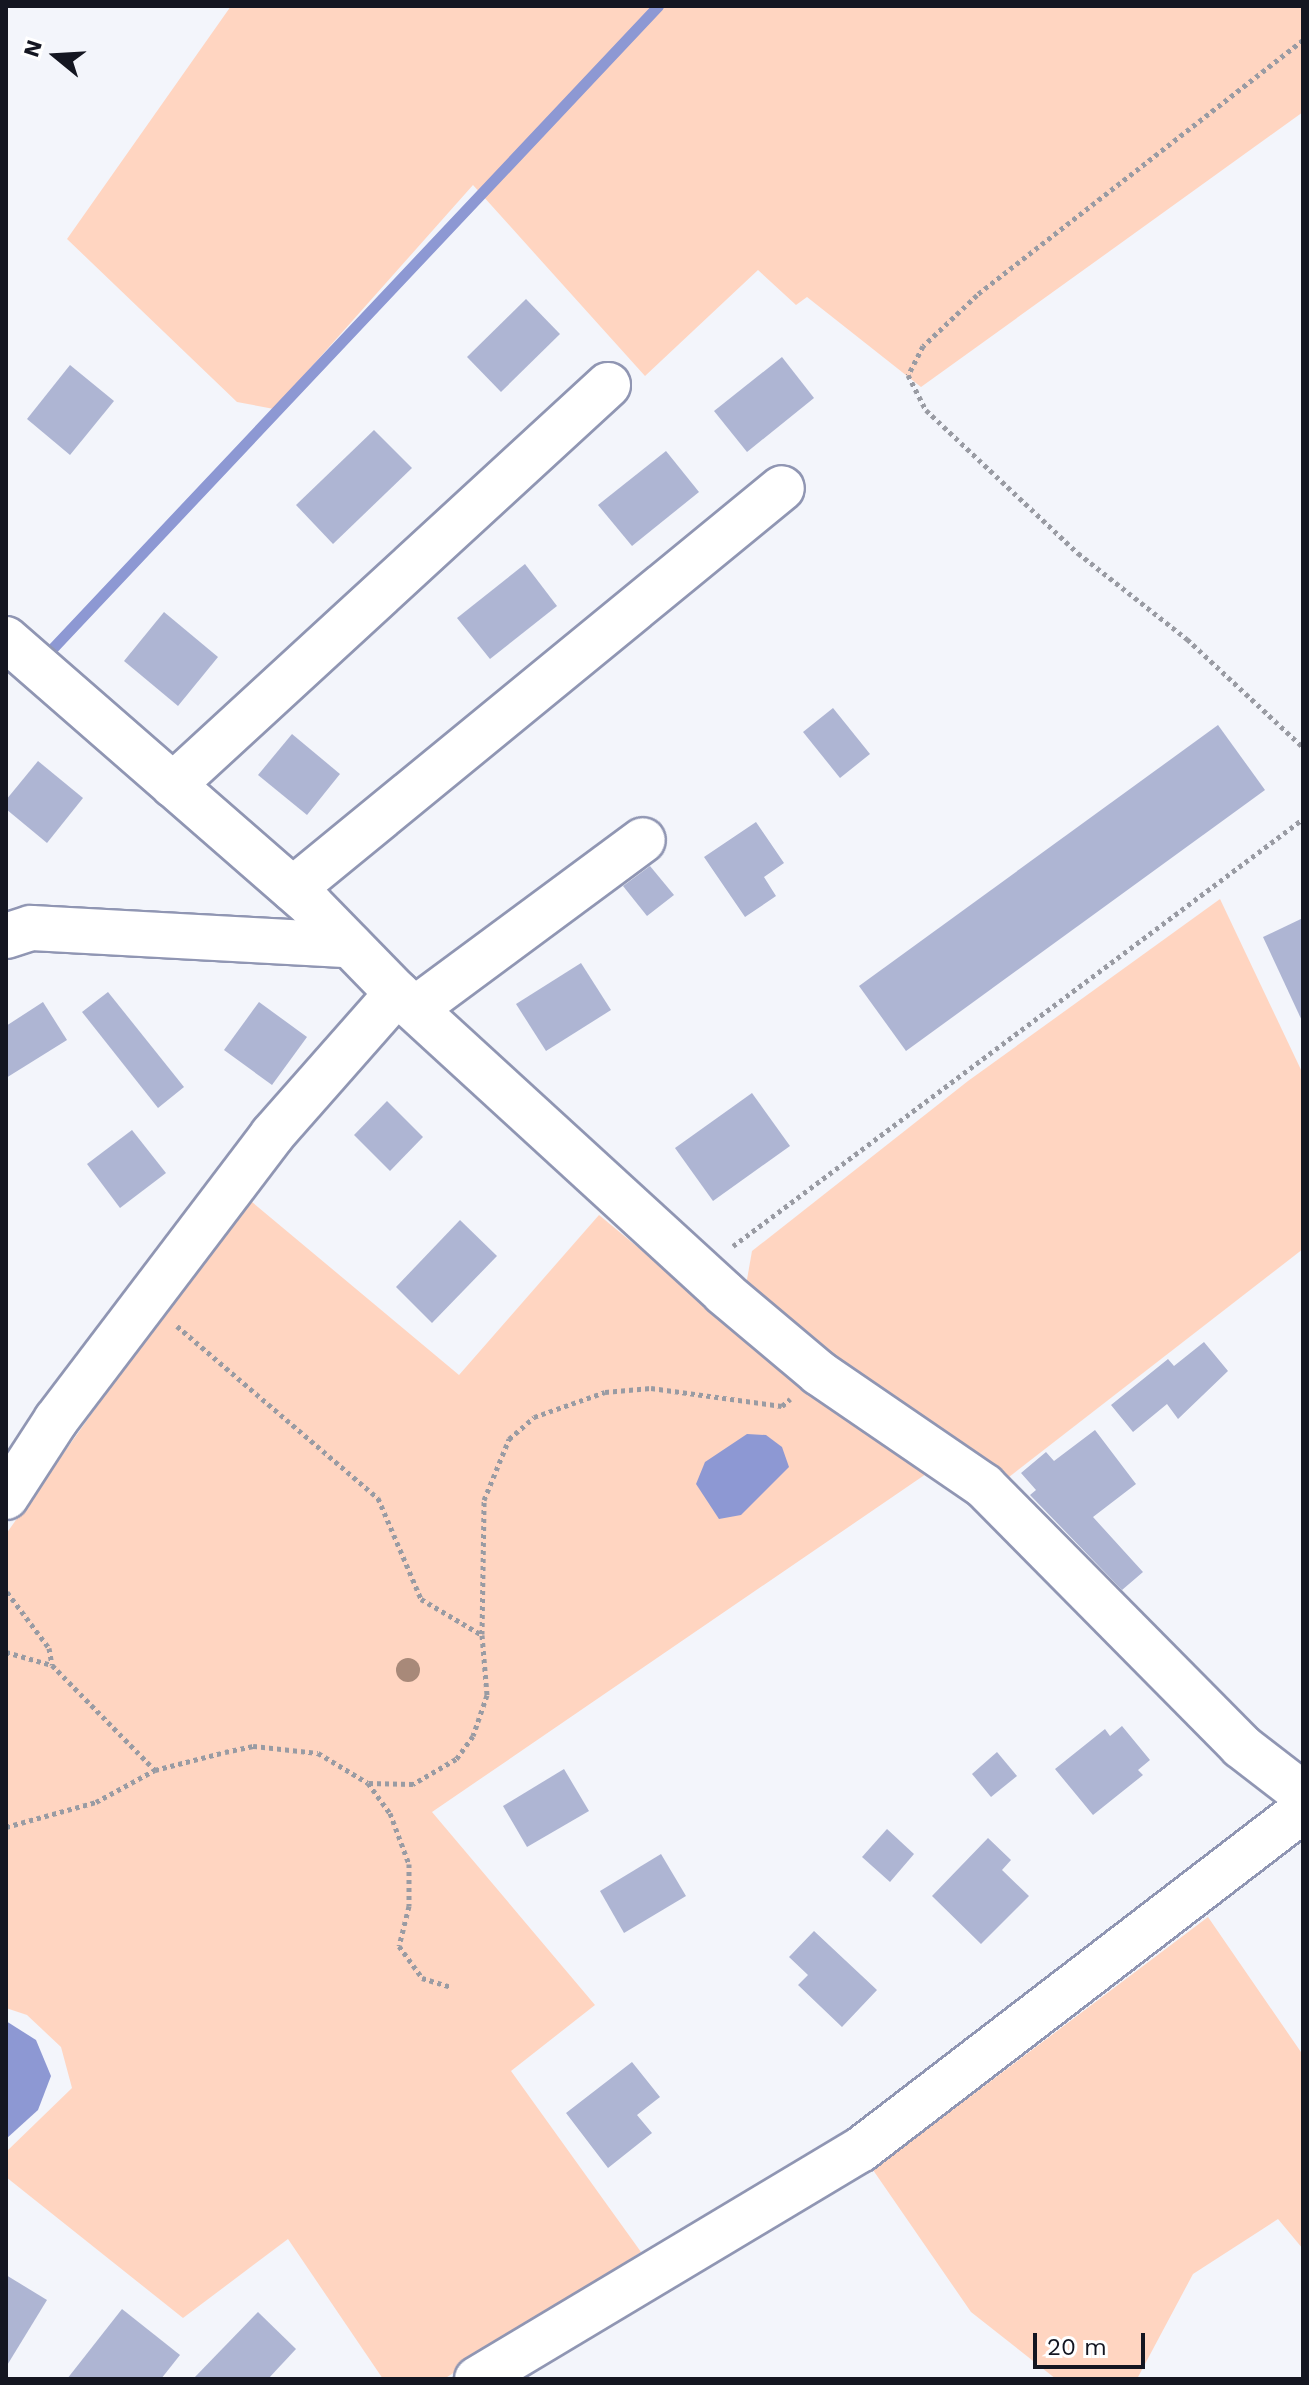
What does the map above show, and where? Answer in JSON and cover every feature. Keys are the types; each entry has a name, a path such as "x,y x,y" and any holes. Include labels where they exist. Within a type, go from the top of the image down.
{"street":[{"path":"173,785 608,385"},
{"path":"293,889 782,488"},
{"path":"6,639 293,889 407,1000 701,1271 819,1373 984,1486 1241,1746 1303,1794"},
{"path":"6,1497 147,1300 272,1135 407,1000 643,840"},
{"path":"6,936 31,928 350,945"},
{"path":"477,2379 860,2150 1303,1810"}],"path":[{"path":"1303,40 977,295 923,346 908,375 926,410 1078,553 1187,639 1303,747"},
{"path":"701,1271 1303,819"},
{"path":"147,1300 378,1498 421,1599 482,1635"},
{"path":"368,1783 413,1784 456,1759 473,1736 487,1695 482,1635 484,1500 509,1439 534,1417 605,1392 651,1388 782,1406 819,1373"},
{"path":"7,1592 49,1648 52,1665"},
{"path":"6,1652 52,1665 155,1770"},
{"path":"6,1827 96,1802 155,1770 253,1746 289,1747 318,1753 368,1783 403,1837 409,1864 409,1906 399,1946 422,1978 452,1987"}],"shaded area":[{"path":"231,6 1303,6 1303,112 921,387 807,297 796,305 758,270 645,376 473,185 274,409 237,402 67,239"},
{"path":"1220,899 1303,1074 1303,1249 1000,1484 745,1291 752,1251 968,1081"},
{"path":"246,1197 459,1375 599,1215 793,1376 926,1474 432,1812 595,2005 511,2071 641,2252 444,2379 383,2379 288,2239 183,2318 6,2177 6,2152 72,2088 61,2047 27,2015 6,2008 6,1534"},
{"path":"1208,1917 1303,2055 1303,2249 1278,2219 1193,2274 1137,2379 1056,2379 971,2312 873,2170"}],"water":[{"path":"747,1434 766,1435 782,1447 789,1467 741,1515 719,1519 696,1484 705,1462"},
{"path":"6,2021 36,2040 51,2076 38,2110 6,2139"}],"building":[{"path":"526,299 560,334 501,392 467,357"},
{"path":"782,357 814,398 747,452 714,411"},
{"path":"70,365 114,401 70,455 27,419"},
{"path":"374,430 412,468 333,544 296,505"},
{"path":"666,451 699,492 632,546 598,505"},
{"path":"525,564 557,606 490,659 457,618"},
{"path":"164,612 218,657 178,706 124,661"},
{"path":"833,708 870,754 840,778 803,732"},
{"path":"1218,725 1265,790 906,1051 859,986"},
{"path":"292,734 340,774 307,815 258,775"},
{"path":"38,761 83,798 47,843 6,809 6,800"},
{"path":"756,822 784,863 764,877 776,896 745,917 704,857"},
{"path":"650,866 674,895 647,916 623,886"},
{"path":"1303,918 1303,1023 1263,937"},
{"path":"581,963 611,1010 546,1051 516,1004"},
{"path":"108,992 184,1087 158,1108 82,1012"},
{"path":"43,1002 67,1040 6,1078 6,1026"},
{"path":"259,1002 307,1037 272,1085 224,1050"},
{"path":"752,1093 790,1146 713,1201 675,1148"},
{"path":"387,1101 423,1137 390,1171 354,1135"},
{"path":"132,1130 166,1173 120,1208 87,1164"},
{"path":"460,1220 497,1256 432,1323 396,1287"},
{"path":"1204,1342 1228,1371 1178,1419 1167,1404 1133,1432 1111,1405 1168,1359 1174,1366"},
{"path":"1095,1430 1136,1484 1093,1517 1143,1572 1122,1590 1030,1495 1036,1490 1021,1473 1046,1452 1054,1461"},
{"path":"1122,1726 1150,1760 1138,1770 1143,1775 1093,1815 1055,1769 1105,1729 1110,1736"},
{"path":"997,1752 1017,1776 991,1797 972,1774"},
{"path":"564,1769 589,1811 527,1847 503,1806"},
{"path":"887,1829 914,1854 890,1882 862,1857"},
{"path":"988,1838 1011,1860 1002,1870 1029,1896 981,1944 932,1896"},
{"path":"661,1854 686,1896 624,1933 600,1891"},
{"path":"814,1931 877,1990 842,2027 798,1985 808,1975 789,1957"},
{"path":"632,2062 660,2097 637,2115 652,2133 608,2168 566,2113"},
{"path":"6,2275 47,2300 6,2367"},
{"path":"122,2309 180,2355 161,2379 67,2379"},
{"path":"258,2312 296,2349 268,2379 193,2379"}],"waterway":[{"path":"49,652 658,6"}]}
